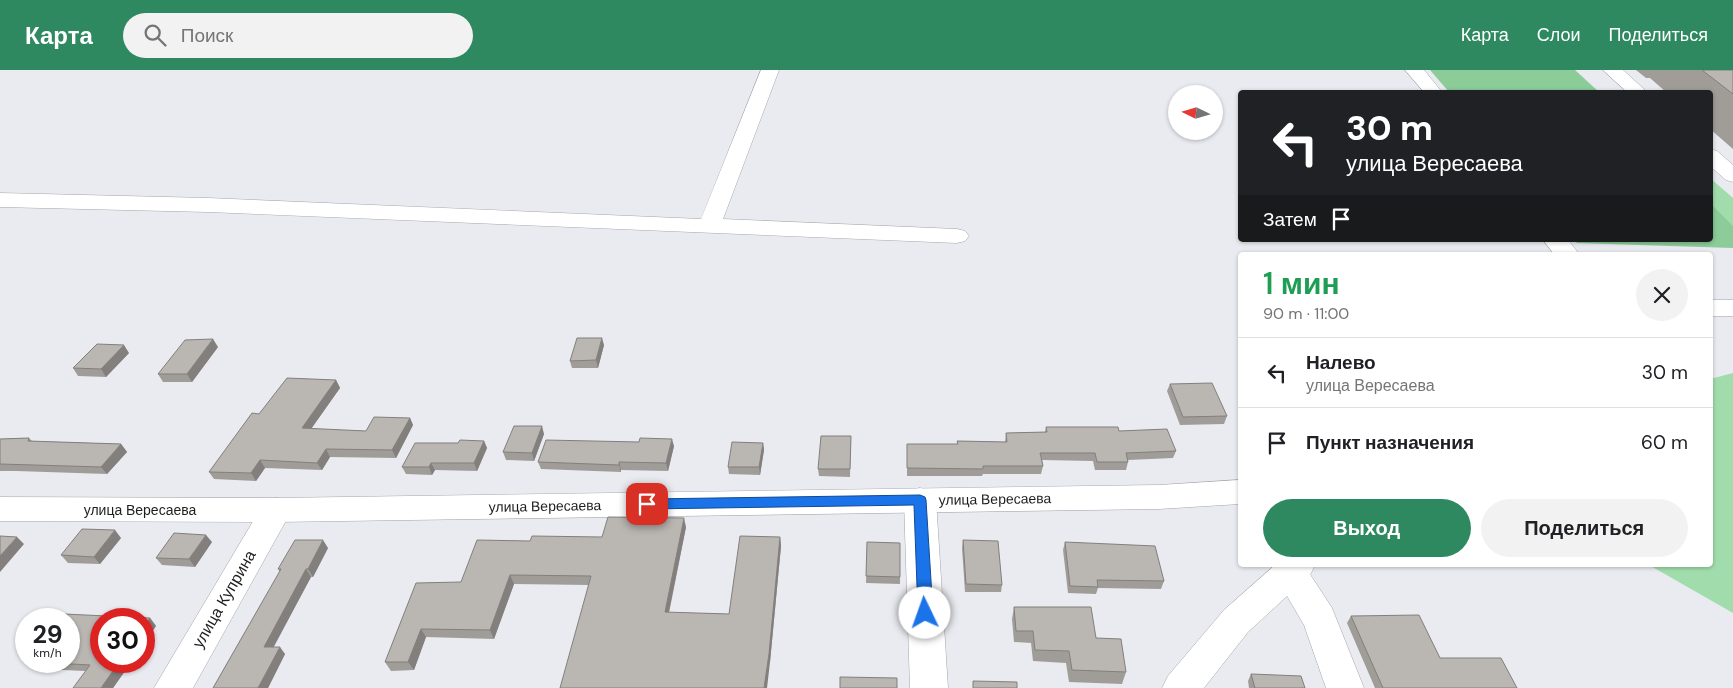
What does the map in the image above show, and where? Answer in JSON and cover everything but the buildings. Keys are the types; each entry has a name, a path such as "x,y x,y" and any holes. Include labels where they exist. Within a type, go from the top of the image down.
{"main road":[{"path":"709,226 770,70"},
{"path":"1414,70 1431,90"},
{"path":"1713,158 1733,176"},
{"path":"0,200 208,205 957,236"},
{"path":"1557,242 1565,252"},
{"path":"1713,308 1733,308"},
{"name":"улица Вересаева","path":"0,509 276,510 1159,497 1235,499"},
{"path":"920,500 929,688"},
{"name":"улица Куприна","path":"173,688 276,510"},
{"path":"1181,688 1236,621 1291,567 1320,619 1345,688"}],"green space":[{"path":"1430,70 1575,70 1597,90 1447,90"},
{"path":"1713,181 1733,198 1733,239 1713,237"},
{"path":"1713,206 1733,226 1733,248 1577,243 1713,242"},
{"path":"1733,373 1733,613 1652,567 1713,567 1713,378"}],"route":[{"path":"647,504 920,500 925,613"}]}
